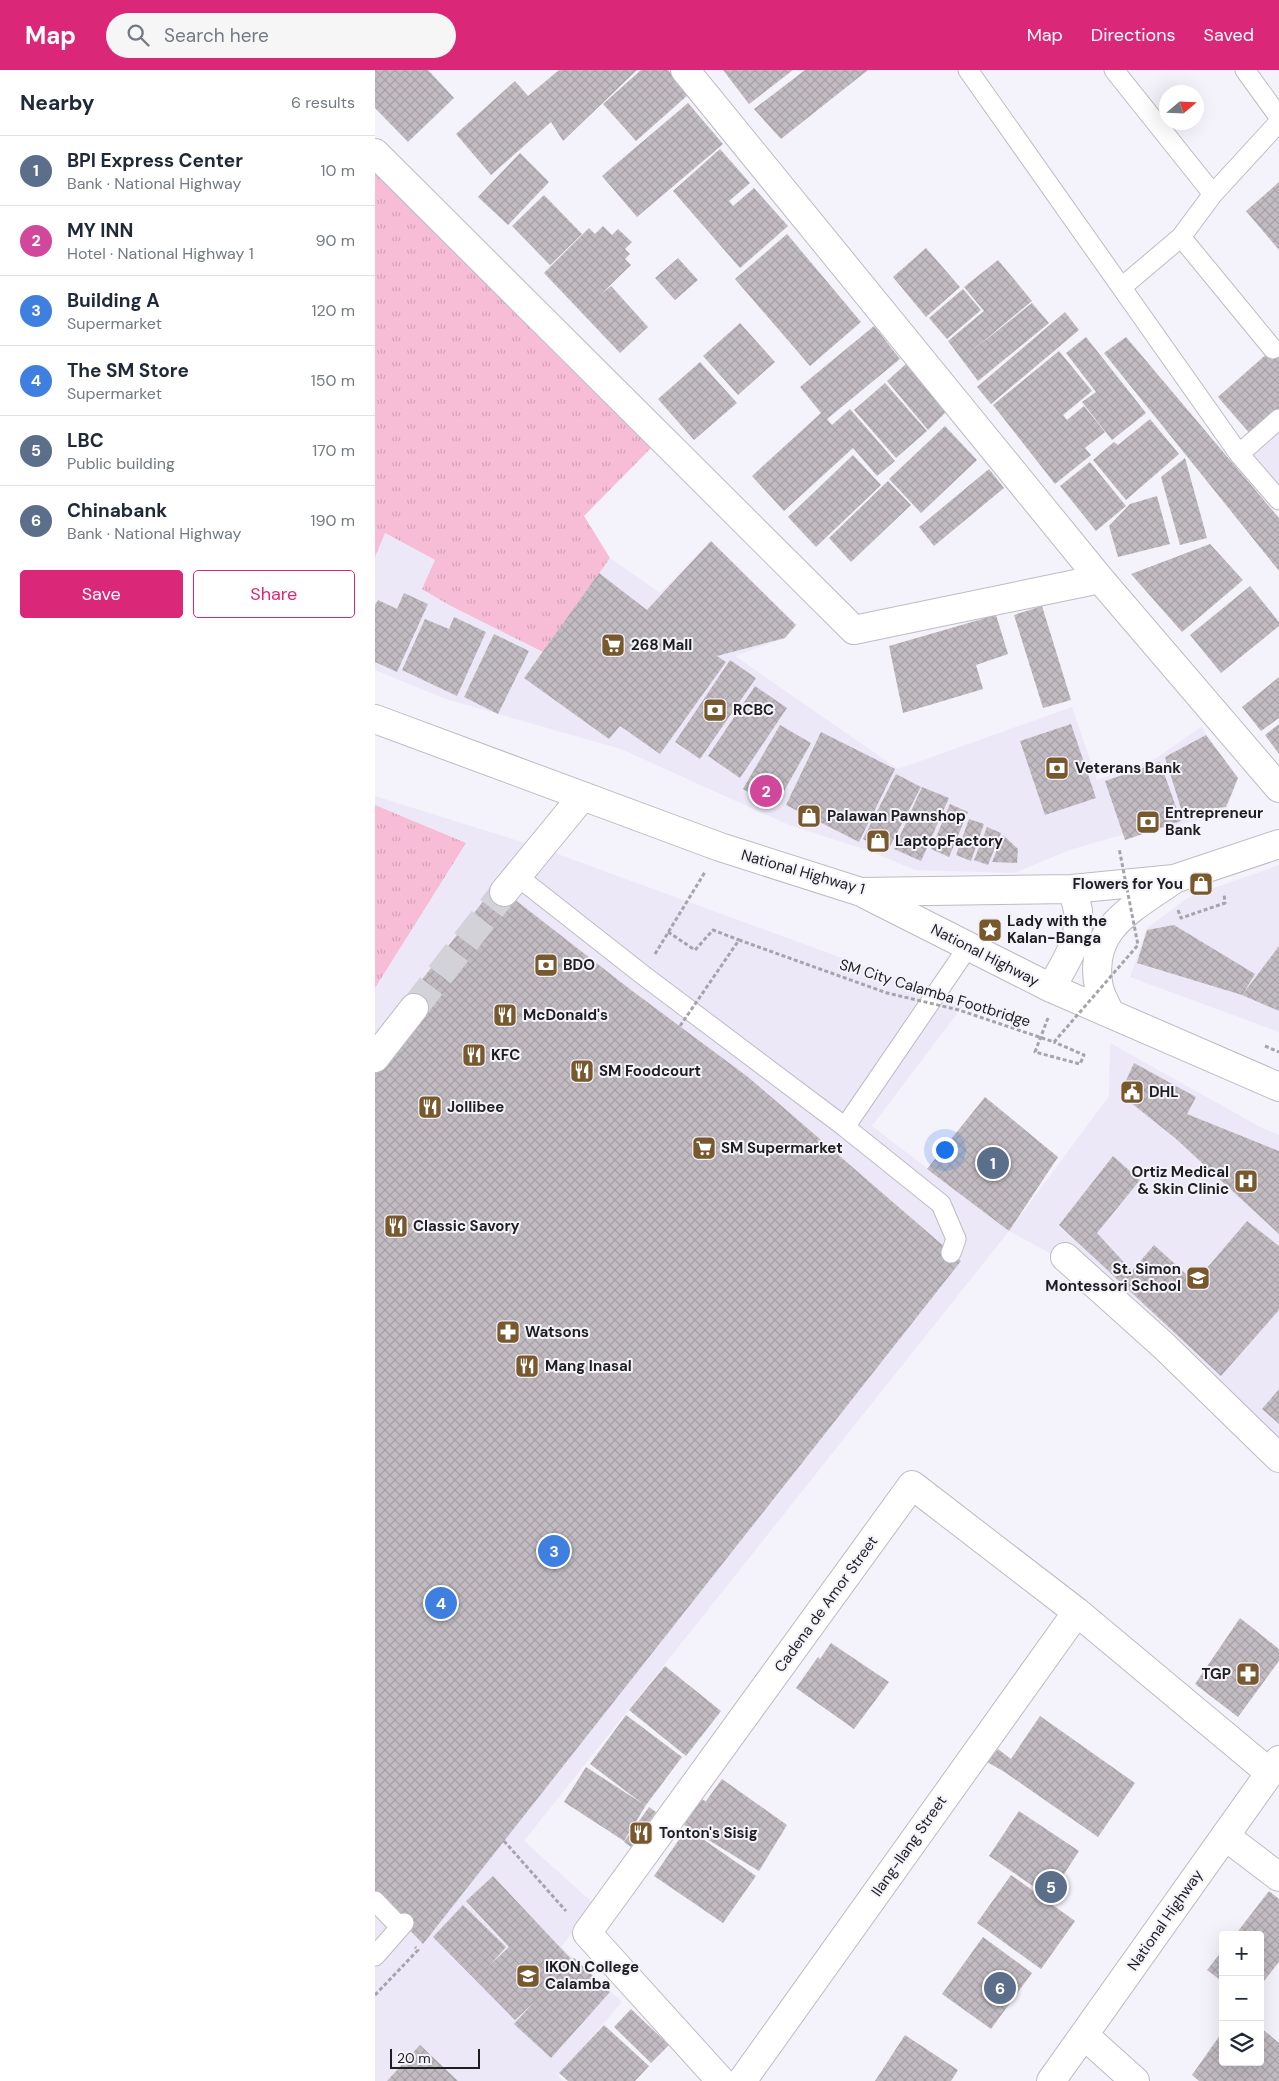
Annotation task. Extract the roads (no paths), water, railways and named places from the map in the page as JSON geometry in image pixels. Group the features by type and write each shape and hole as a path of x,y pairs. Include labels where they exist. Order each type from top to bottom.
{"main road":[{"path":"685,70 1099,579 1279,788"},
{"path":"375,153 854,630 1099,579"},
{"name":"National Highway 1","path":"375,719 720,847 861,892 1072,888 1174,879 1279,844"},
{"path":"511,884 582,797"},
{"path":"1110,1013 1099,990 1097,965 1102,941 1117,920 1174,879"},
{"path":"1055,989 1077,936 1079,912 1072,888"},
{"name":"National Highway","path":"861,892 1055,989 1279,1087"},
{"path":"375,1058 414,1008"},
{"path":"1065,1256 1165,1347 1279,1458"},
{"name":"Cadena de Amor Street","path":"721,2081 587,1933 913,1485 1274,1766"},
{"name":"Ilang-Ilang Street","path":"742,2081 1077,1612"},
{"name":"National Highway","path":"1051,2081 1274,1766"},
{"path":"1225,1836 1279,1876"},
{"path":"1083,2035 1135,2081"}],"lane":[{"path":"968,70 1239,454 1279,500"},
{"path":"1114,70 1213,194"},
{"path":"1245,70 1279,117"},
{"path":"1122,287 1181,237 1213,194 1279,122"},
{"path":"1181,237 1273,349"},
{"path":"1239,454 1279,419"},
{"path":"511,884 643,975 845,1126 941,1204 956,1239 951,1253"},
{"path":"845,1126 969,947"},
{"path":"375,1901 402,1925 375,1956"}],"tunnel":[{"path":"414,1008 504,892"}],"place":[{"name":"268 Mall","path":"613,645"},
{"name":"RCBC","path":"715,710"},
{"name":"Veterans Bank","path":"1057,768"},
{"name":"MY INN","path":"766,791"},
{"name":"Palawan Pawnshop","path":"809,816"},
{"name":"Entrepreneur Bank","path":"1148,822"},
{"name":"LaptopFactory","path":"878,841"},
{"name":"Flowers for You","path":"1201,884"},
{"name":"Lady with the Kalan-Banga","path":"990,930"},
{"name":"BDO","path":"546,965"},
{"name":"McDonald's","path":"505,1015"},
{"name":"KFC","path":"474,1055"},
{"name":"SM Foodcourt","path":"582,1071"},
{"name":"DHL","path":"1132,1092"},
{"name":"Jollibee","path":"430,1107"},
{"name":"SM Supermarket","path":"704,1148"},
{"name":"BPI Express Center","path":"993,1163"},
{"name":"Ortiz Medical & Skin Clinic","path":"1246,1181"},
{"name":"Classic Savory","path":"396,1226"},
{"name":"St. Simon Montessori School","path":"1198,1278"},
{"name":"Watsons","path":"508,1332"},
{"name":"Mang Inasal","path":"527,1366"},
{"name":"Building A","path":"554,1551"},
{"name":"The SM Store","path":"441,1603"},
{"name":"TGP","path":"1248,1674"},
{"name":"Tonton's Sisig","path":"641,1833"},
{"name":"LBC","path":"1051,1887"},
{"name":"IKON College Calamba","path":"528,1976"},
{"name":"Chinabank","path":"1000,1988"}]}
